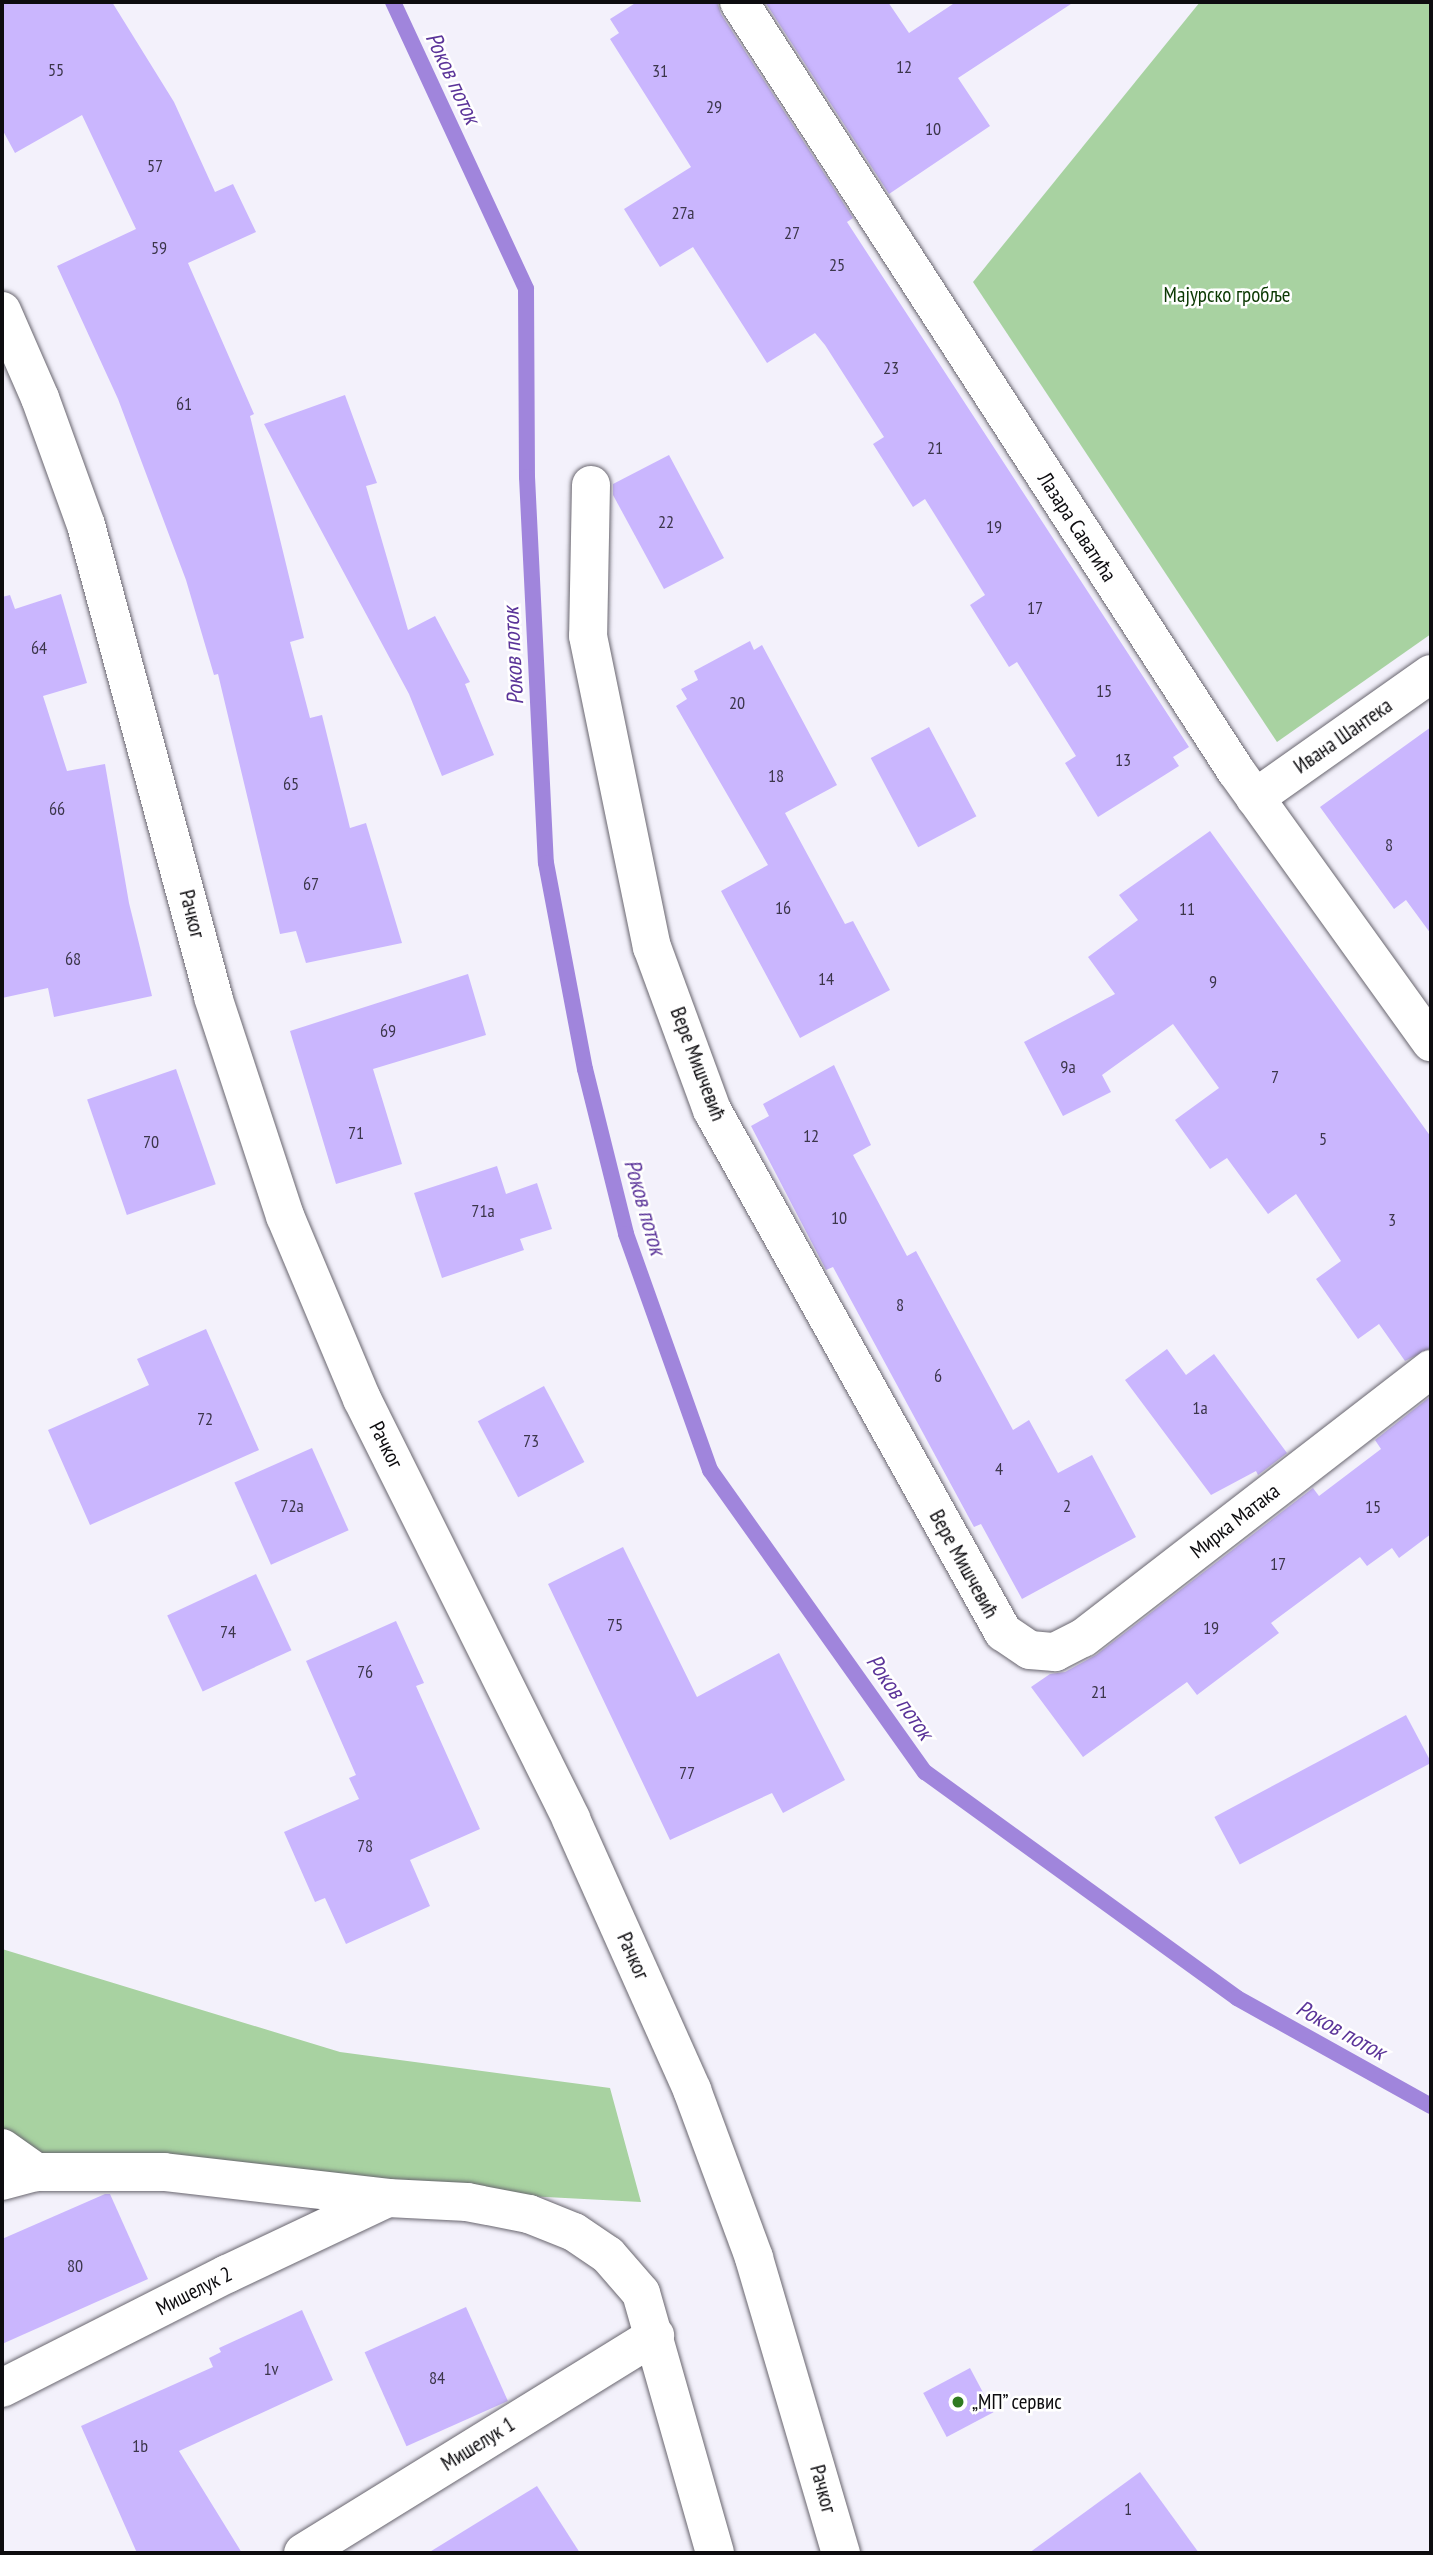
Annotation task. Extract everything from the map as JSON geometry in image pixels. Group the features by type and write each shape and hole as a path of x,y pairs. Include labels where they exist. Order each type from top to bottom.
{"street":[{"name":"Лазара Саватића","path":"739,2 1255,798 1431,1042"},
{"name":"Рачког","path":"2,311 40,398 86,525 160,788 213,998 285,1216 362,1399 565,1807 692,2090 766,2294 841,2553"},
{"name":"Вере Мишчевић","path":"591,485 588,636 608,749 652,947 712,1110 1003,1632 1030,1650"},
{"name":"Ивана Шантека","path":"1255,798 1431,674"},
{"name":"Мирка Матака","path":"1030,1650 1055,1652 1083,1638 1431,1369"},
{"path":"2,2148 19,2177 164,2172 388,2199 467,2202 529,2214 574,2232 608,2255 641,2293 715,2553"},
{"name":"Мишелук 2","path":"2,2388 388,2199"},
{"name":"Мишелук 1","path":"303,2553 655,2336"}],"green space":[{"name":"Мајурско гробље","path":"1200,2 1431,2 1431,634 1277,742 973,282"},
{"path":"2,1949 340,2052 610,2088 641,2202 47,2171 2,2184"}],"building":[{"path":"2,2 112,2 174,102 215,192 233,184 256,232 188,263 254,414 250,416 304,638 290,642 310,718 322,715 350,828 366,823 402,943 306,963 296,931 280,934 218,674 214,675 186,580 118,399 57,266 136,229 82,115 15,153 2,129"},
{"path":"637,2 717,2 721,14 853,218 847,222 1189,747 1173,757 1179,766 1098,817 1065,763 1076,756 1017,662 1009,667 970,605 985,595 925,499 913,507 873,444 884,437 825,345 815,333 767,363 693,247 660,267 624,209 691,167 610,39 619,33 610,19"},
{"path":"765,2 888,2 909,33 956,2 1074,2 958,78 990,126 889,194"},
{"path":"345,395 377,483 366,486 408,630 435,616 470,682 465,684 494,755 442,776 409,694 264,424"},
{"path":"669,455 724,558 664,589 613,495 613,484"},
{"path":"61,594 87,683 43,696 67,771 105,764 129,903 152,996 54,1017 48,988 2,998 2,597 10,595 15,609"},
{"path":"750,641 754,650 762,645 837,785 785,813 845,924 853,921 890,990 800,1038 721,891 768,865 676,706 687,699 681,689 698,680 694,671"},
{"path":"929,727 976,816 918,847 871,758"},
{"path":"1431,727 1431,934 1406,900 1394,909 1320,807"},
{"path":"1210,831 1431,1137 1431,1348 1405,1361 1379,1324 1358,1339 1316,1279 1341,1261 1296,1194 1268,1214 1227,1158 1210,1169 1175,1120 1219,1088 1173,1024 1102,1075 1111,1092 1063,1116 1024,1042 1115,994 1088,957 1138,920 1119,895"},
{"path":"468,974 486,1035 373,1069 402,1164 336,1184 290,1031"},
{"path":"834,1065 871,1145 853,1155 907,1256 916,1251 1013,1430 1029,1420 1058,1473 1092,1455 1136,1537 1022,1599 981,1524 974,1527 833,1267 826,1270 751,1126 769,1116 763,1104"},
{"path":"176,1069 216,1184 127,1215 87,1100"},
{"path":"497,1166 506,1194 537,1183 552,1229 520,1239 524,1250 442,1278 414,1193"},
{"path":"206,1329 259,1450 90,1525 48,1430 149,1385 137,1359"},
{"path":"1167,1349 1186,1375 1214,1354 1287,1453 1258,1475 1256,1471 1211,1495 1125,1380"},
{"path":"544,1386 584,1462 518,1497 478,1421"},
{"path":"1431,1396 1431,1534 1399,1558 1392,1548 1367,1566 1360,1557 1271,1623 1279,1633 1197,1695 1187,1682 1083,1757 1031,1687 1050,1674 1065,1672 1096,1655 1313,1488 1319,1496 1381,1449 1375,1440"},
{"path":"312,1448 349,1530 271,1565 234,1483"},
{"path":"623,1547 697,1697 779,1653 845,1780 783,1813 772,1793 670,1840 548,1584"},
{"path":"256,1574 291,1650 203,1692 167,1615"},
{"path":"396,1621 424,1683 416,1686 480,1829 410,1860 430,1906 346,1944 325,1898 315,1902 284,1832 359,1799 349,1778 356,1775 306,1661"},
{"path":"1406,1715 1431,1763 1240,1865 1214,1817"},
{"path":"110,2194 148,2279 2,2344 2,2239"},
{"path":"466,2307 508,2401 406,2446 365,2352"},
{"path":"302,2310 333,2380 179,2451 242,2553 137,2553 81,2426 213,2367 209,2358 221,2352 219,2348"},
{"name":"„МП” сервис","path":"970,2368 993,2412 947,2437 923,2393"},
{"path":"1140,2472 1199,2553 1029,2553"},
{"path":"537,2486 580,2553 428,2553"}],"waterway":[{"name":"Роков поток","path":"393,2 526,289 527,477 546,863 585,1069 626,1234 710,1470 925,1772 1237,1998 1431,2106"}],"place":[{"name":"„МП” сервис","path":"958,2402"}]}
